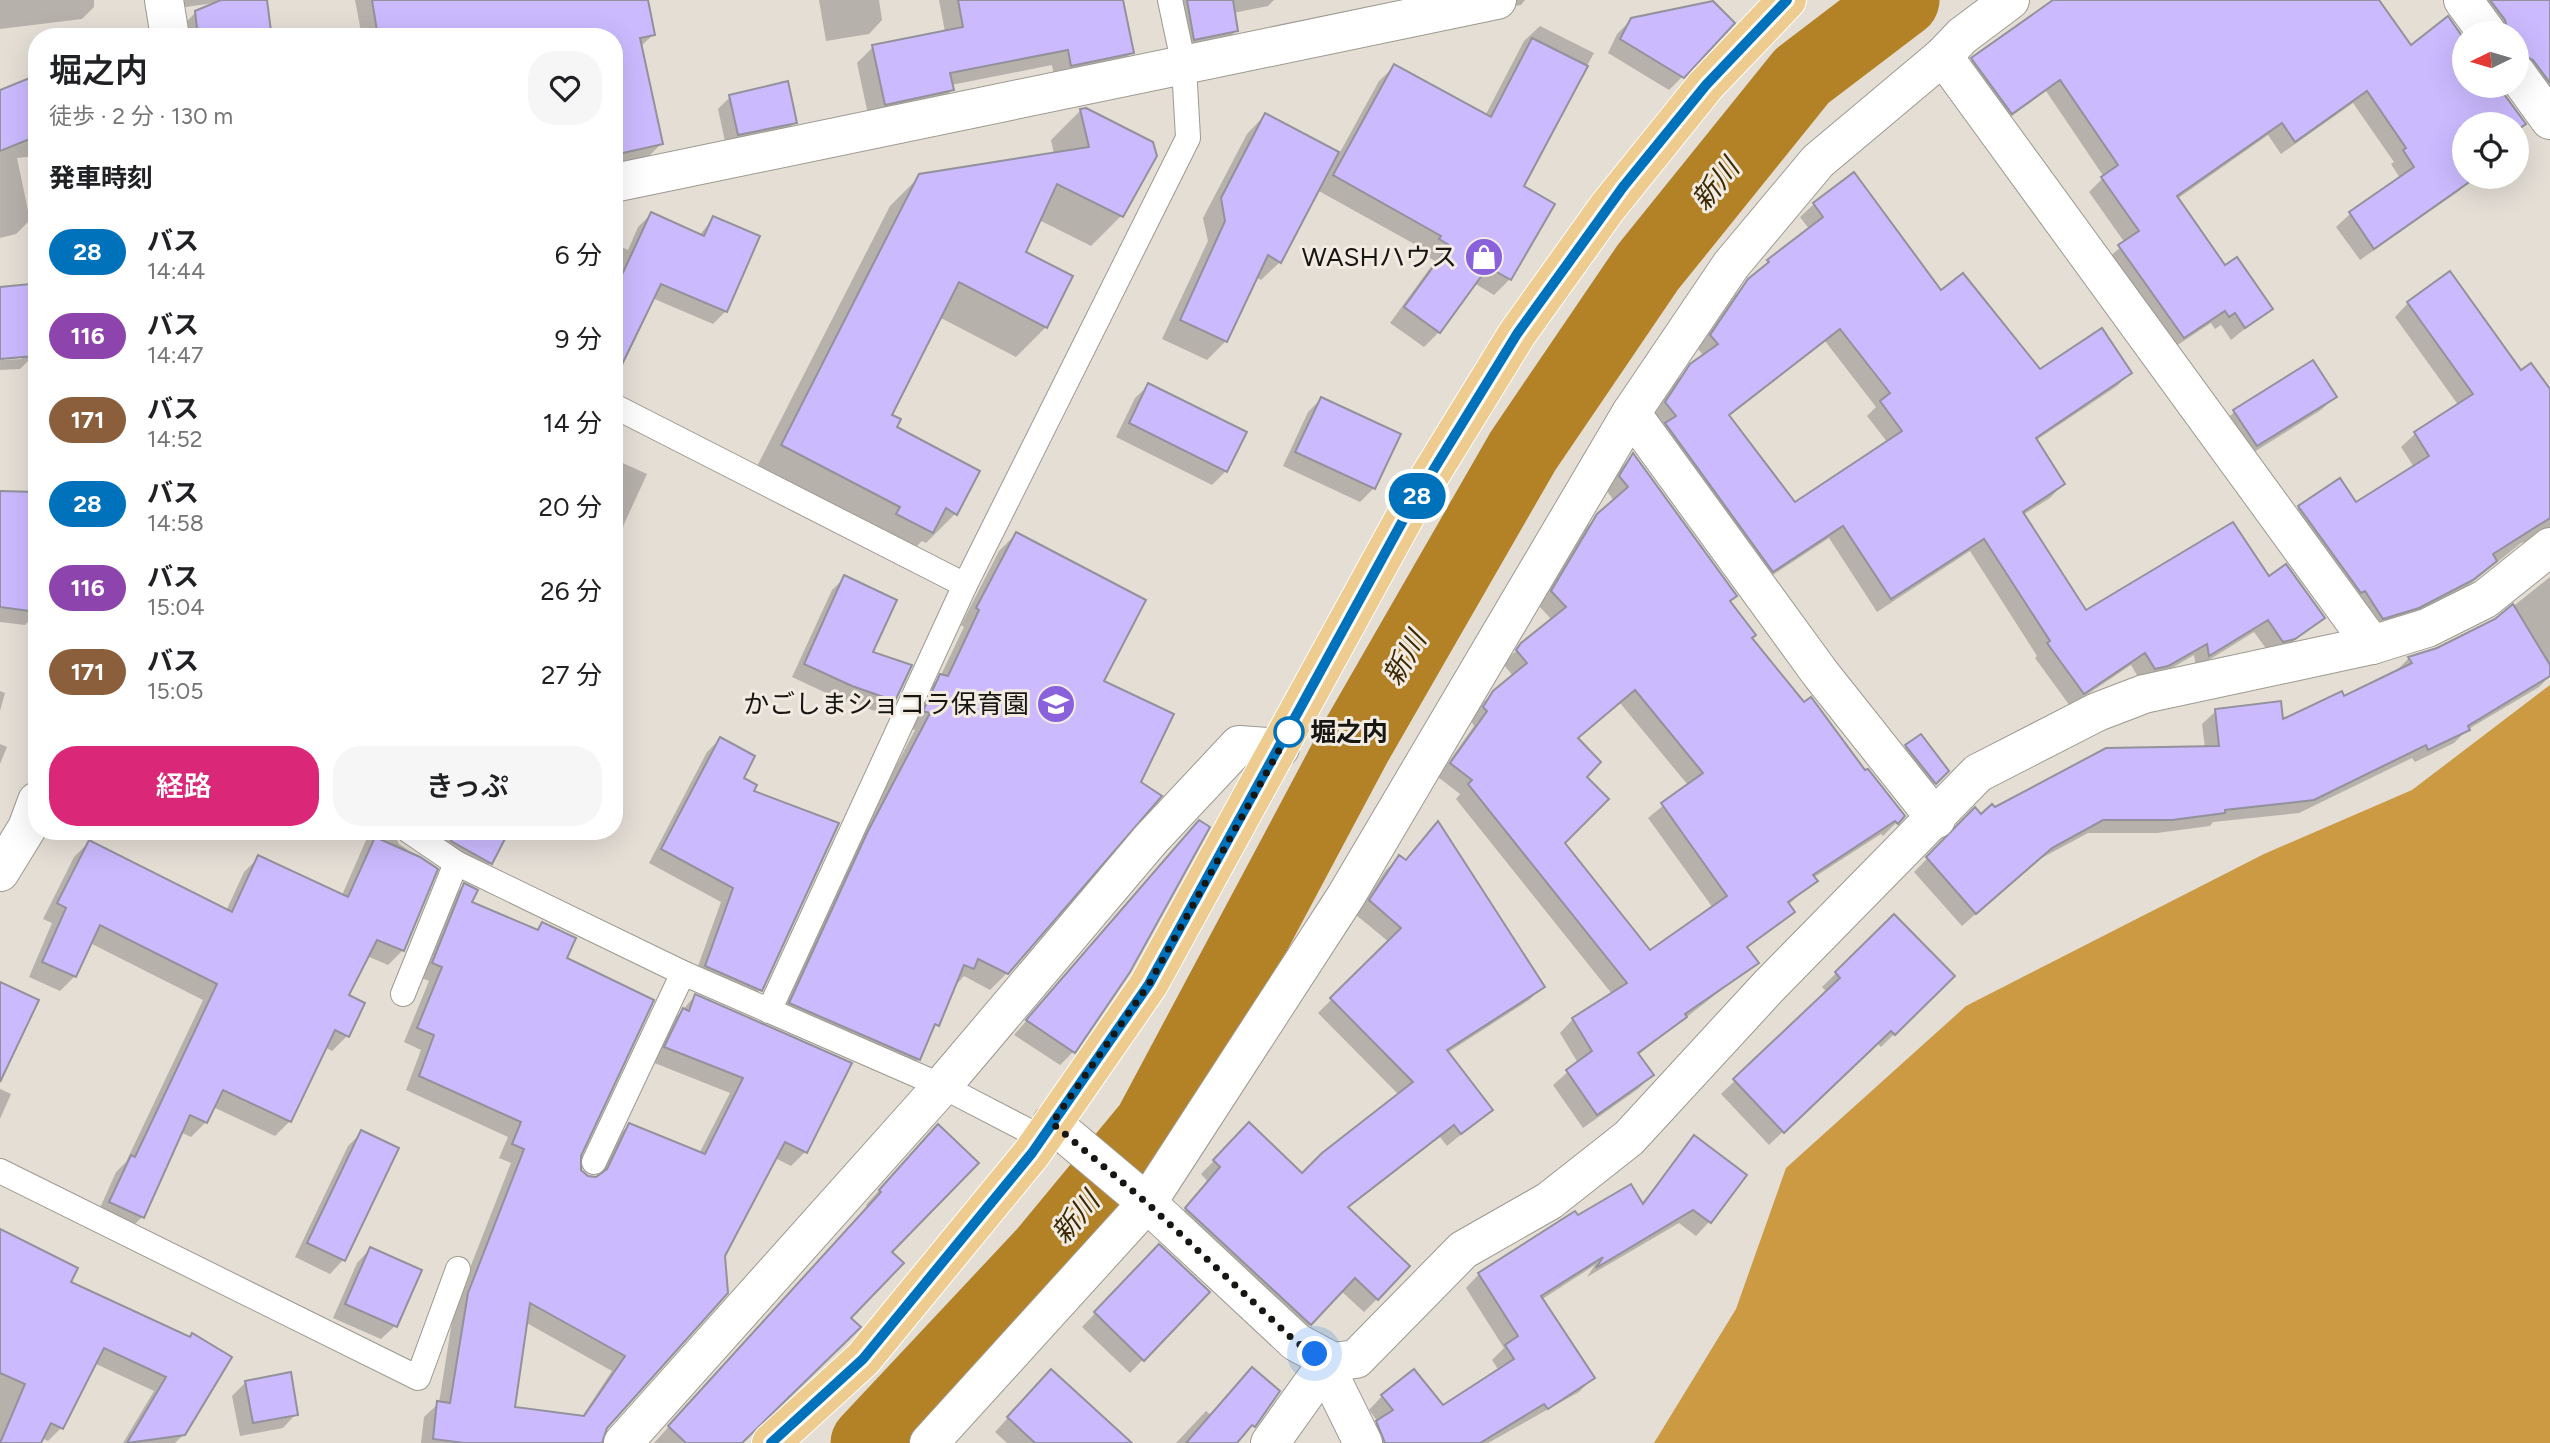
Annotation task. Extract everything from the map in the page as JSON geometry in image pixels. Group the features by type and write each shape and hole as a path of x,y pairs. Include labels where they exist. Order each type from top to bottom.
{"main road":[{"path":"771,1443 863,1359 1047,1130 1149,984 1407,513 1517,334 1623,187 1706,85 1787,0"}],"street":[{"path":"164,0 169,28"},
{"path":"623,181 1497,0"},
{"path":"929,1443 1147,1203 1346,896 1631,413 1731,265 1818,161 1943,56 1962,36 2010,0"},
{"path":"2463,0 2478,21"},
{"path":"1943,56 2372,645"},
{"path":"2529,91 2550,120"},
{"path":"1631,413 1820,673 1936,819"},
{"path":"1270,1443 1329,1364 1356,1359 1463,1250 1549,1201 1629,1138 1769,986 1978,774 2097,712 2144,694 2372,645 2427,628 2485,599 2550,547"},
{"path":"623,1443 942,1086 1151,839 1238,745 1280,748"},
{"path":"0,872 28,825"},
{"path":"1047,1130 1147,1203 1296,1342 1329,1364 1363,1443"}],"lane":[{"path":"769,1011 965,585 1188,138 1184,66 1170,0"},
{"path":"623,411 965,585"},
{"path":"428,840 456,863 683,973 1047,1130"},
{"path":"403,994 456,863"},
{"path":"594,1162 683,973"},
{"path":"0,1171 418,1378 458,1269"}],"shaded area":[{"path":"2550,685 2550,1443 1654,1443 1736,1309 1786,1168 1966,1006 2264,854 2412,790"}],"building":[{"path":"221,0 267,0 271,28 197,28 195,11"},
{"path":"372,0 648,0 655,35 640,38 663,144 623,153 623,28 377,28"},
{"path":"958,0 1123,0 1134,53 1071,66 1068,50 950,73 954,90 885,105 872,45 963,27"},
{"path":"1187,0 1233,0 1238,31 1194,40"},
{"path":"2053,0 2379,0 2411,45 2448,16 2452,22 2452,98 2507,98 2517,112 2452,112 2452,189 2459,189 2374,249 2349,212 2414,167 2403,150 2406,148 2367,91 2295,142 2282,123 2177,196 2225,265 2237,257 2273,309 2245,328 2235,313 2229,317 2225,311 2184,338 2118,245 2139,231 2101,177 2118,165 2060,80 2012,114 1971,58"},
{"path":"2490,0 2550,0 2550,83 2529,58 2529,21 2505,20"},
{"path":"1713,1 1735,23 1684,78 1620,39 1631,18"},
{"path":"1532,38 1588,66 1524,186 1555,204 1511,280 1488,267 1440,333 1404,307 1449,245 1439,239 1441,236 1333,175 1394,64 1491,117"},
{"path":"28,79 28,140 0,151 0,90"},
{"path":"788,81 797,123 738,135 729,95"},
{"path":"1086,108 1153,142 1157,156 1123,217 1057,184 1026,252 1073,276 1047,328 959,282 892,415 901,419 897,427 980,471 957,515 946,508 933,533 896,514 900,507 781,445 919,174 1089,147 1080,109"},
{"path":"1265,113 1339,152 1281,263 1268,255 1227,342 1180,320 1225,221 1221,198"},
{"path":"1854,172 1941,290 1963,273 2040,369 2102,328 2132,373 2036,438 2065,484 2023,512 2086,610 2233,522 2269,576 2286,564 2325,618 2295,639 2283,642 2268,620 2209,656 2207,644 2168,666 2155,669 2145,653 2084,694 2047,643 2050,641 1984,539 1891,599 1843,526 1773,572 1665,423 1676,416 1665,402 1690,364 1718,344 1710,335 1748,279 1769,262 1767,260 1823,217 1813,203","holes":["1840,329 1890,393 1880,401 1902,431 1795,502 1729,415"]},
{"path":"651,212 704,236 713,216 760,236 727,312 661,284 623,362 623,273"},
{"path":"2450,271 2521,370 2531,363 2550,389 2550,518 2493,554 2497,561 2473,580 2419,608 2383,619 2365,591 2361,593 2298,506 2340,478 2356,502 2429,456 2414,432 2473,394 2407,302"},
{"path":"28,284 28,357 0,359 0,287"},
{"path":"2313,360 2337,397 2257,446 2233,410"},
{"path":"1148,383 1247,432 1227,472 1129,423"},
{"path":"1321,397 1401,434 1375,489 1295,452"},
{"path":"1633,453 1737,596 1730,601 1756,635 1752,638 1804,702 1811,697 1865,770 1868,769 1905,816 1898,824 1895,821 1813,875 1818,881 1788,902 1795,912 1747,947 1759,963 1685,1014 1687,1017 1638,1053 1654,1075 1597,1115 1566,1070 1592,1051 1572,1018 1627,983 1468,784 1472,780 1450,763 1487,711 1483,707 1493,691 1527,663 1516,650 1521,643 1566,607 1551,591 1597,514 1628,487 1619,476","holes":["1635,690 1703,773 1661,803 1727,896 1650,950 1565,843 1609,799 1587,777 1601,762 1578,738"]},
{"path":"0,491 28,492 28,611 0,607"},
{"path":"1016,532 1146,600 1104,681 1174,714 1141,782 1162,796 1008,974 978,959 974,969 964,965 939,1026 935,1024 920,1060 789,1003 867,833 930,713 923,711 940,674 948,676 979,610 976,608"},
{"path":"844,575 897,600 873,652 912,665 895,701 852,686 804,664"},
{"path":"2513,604 2550,665 2550,676 2468,726 2470,730 2428,750 2426,745 2314,800 2225,810 2225,813 2172,820 2103,820 2052,848 1976,914 1926,857 1975,807 1981,814 1992,804 1995,807 2106,748 2219,746 2215,709 2281,701 2283,719 2342,691 2344,696 2412,663 2408,657 2437,648 2495,619"},
{"path":"1921,734 1949,771 1936,784 1905,745"},
{"path":"720,737 755,756 744,778 757,785 754,791 839,823 762,991 705,966 733,888 661,849"},
{"path":"1199,820 1210,827 1130,972 1075,1053 1026,1020"},
{"path":"1438,821 1545,987 1447,1050 1493,1110 1461,1134 1454,1125 1348,1207 1410,1266 1378,1300 1355,1278 1311,1325 1185,1208 1220,1167 1213,1160 1249,1122 1302,1173 1322,1153 1413,1082 1330,998 1401,928 1369,900 1399,855 1406,860"},
{"path":"89,840 232,912 258,855 348,897 374,840 382,840 420,857 438,869 404,951 377,940 349,995 365,1003 349,1037 335,1030 291,1122 223,1090 207,1123 190,1115 144,1218 109,1202 131,1155 135,1157 217,984 100,925 76,977 42,962 66,908 57,903"},
{"path":"452,840 504,840 492,864"},
{"path":"464,883 478,890 472,902 538,930 542,922 576,938 567,958 654,1000 581,1156 581,1170 588,1176 596,1177 607,1169 629,1123 705,1154 743,1078 664,1047 683,1008 689,1011 695,994 852,1063 807,1153 785,1142 725,1256 728,1293 607,1428 602,1443 464,1443 433,1439 437,1401 450,1403 468,1293 524,1149 512,1144 521,1122 419,1076 434,1035 417,1028 442,967 432,963","holes":["530,1303 625,1356 584,1416 515,1407"]},
{"path":"1894,914 1955,976 1895,1035 1891,1031 1784,1133 1733,1079 1840,978 1835,972"},
{"path":"0,982 39,1000 0,1082"},
{"path":"938,1124 979,1163 892,1252 904,1263 851,1318 861,1327 742,1443 686,1443 668,1426 881,1192 879,1190"},
{"path":"361,1130 399,1148 345,1261 307,1243"},
{"path":"1694,1135 1747,1175 1711,1223 1693,1210 1596,1268 1603,1257 1541,1296 1595,1378 1548,1409 1544,1404 1480,1443 1385,1443 1376,1421 1393,1410 1381,1395 1414,1369 1443,1405 1514,1359 1505,1345 1518,1336 1478,1273 1575,1211 1578,1215 1631,1184 1643,1204"},
{"path":"0,1229 78,1268 71,1282 190,1337 192,1333 232,1357 185,1435 127,1443 166,1377 104,1348 63,1429 51,1423 41,1443 0,1443 25,1384 0,1373"},
{"path":"1159,1244 1210,1292 1144,1361 1094,1312"},
{"path":"370,1247 422,1270 397,1327 345,1304"},
{"path":"1252,1367 1280,1391 1255,1427 1252,1425 1237,1443 1186,1443"},
{"path":"1051,1369 1132,1443 1035,1443 1007,1417"},
{"path":"291,1372 298,1415 253,1423 245,1381"}],"waterway":[{"name":"新川","path":"868,1443 1046,1253 1151,1126 1354,745 1523,451 1648,267 1802,76 1902,0"}],"bus line":[{"name":"28","path":"771,1443 863,1359 1032,1153 1149,984 1407,513 1517,334 1623,187 1706,85 1787,0"}],"place":[{"name":"WASHハウス","path":"1484,257"},
{"name":"かごしまショコラ保育園","path":"1056,704"},
{"name":"堀之内","path":"1289,732"}],"route":[{"path":"1289,732 1293,725 1149,984 1052,1123 1147,1203 1296,1342 1315,1354"}]}
